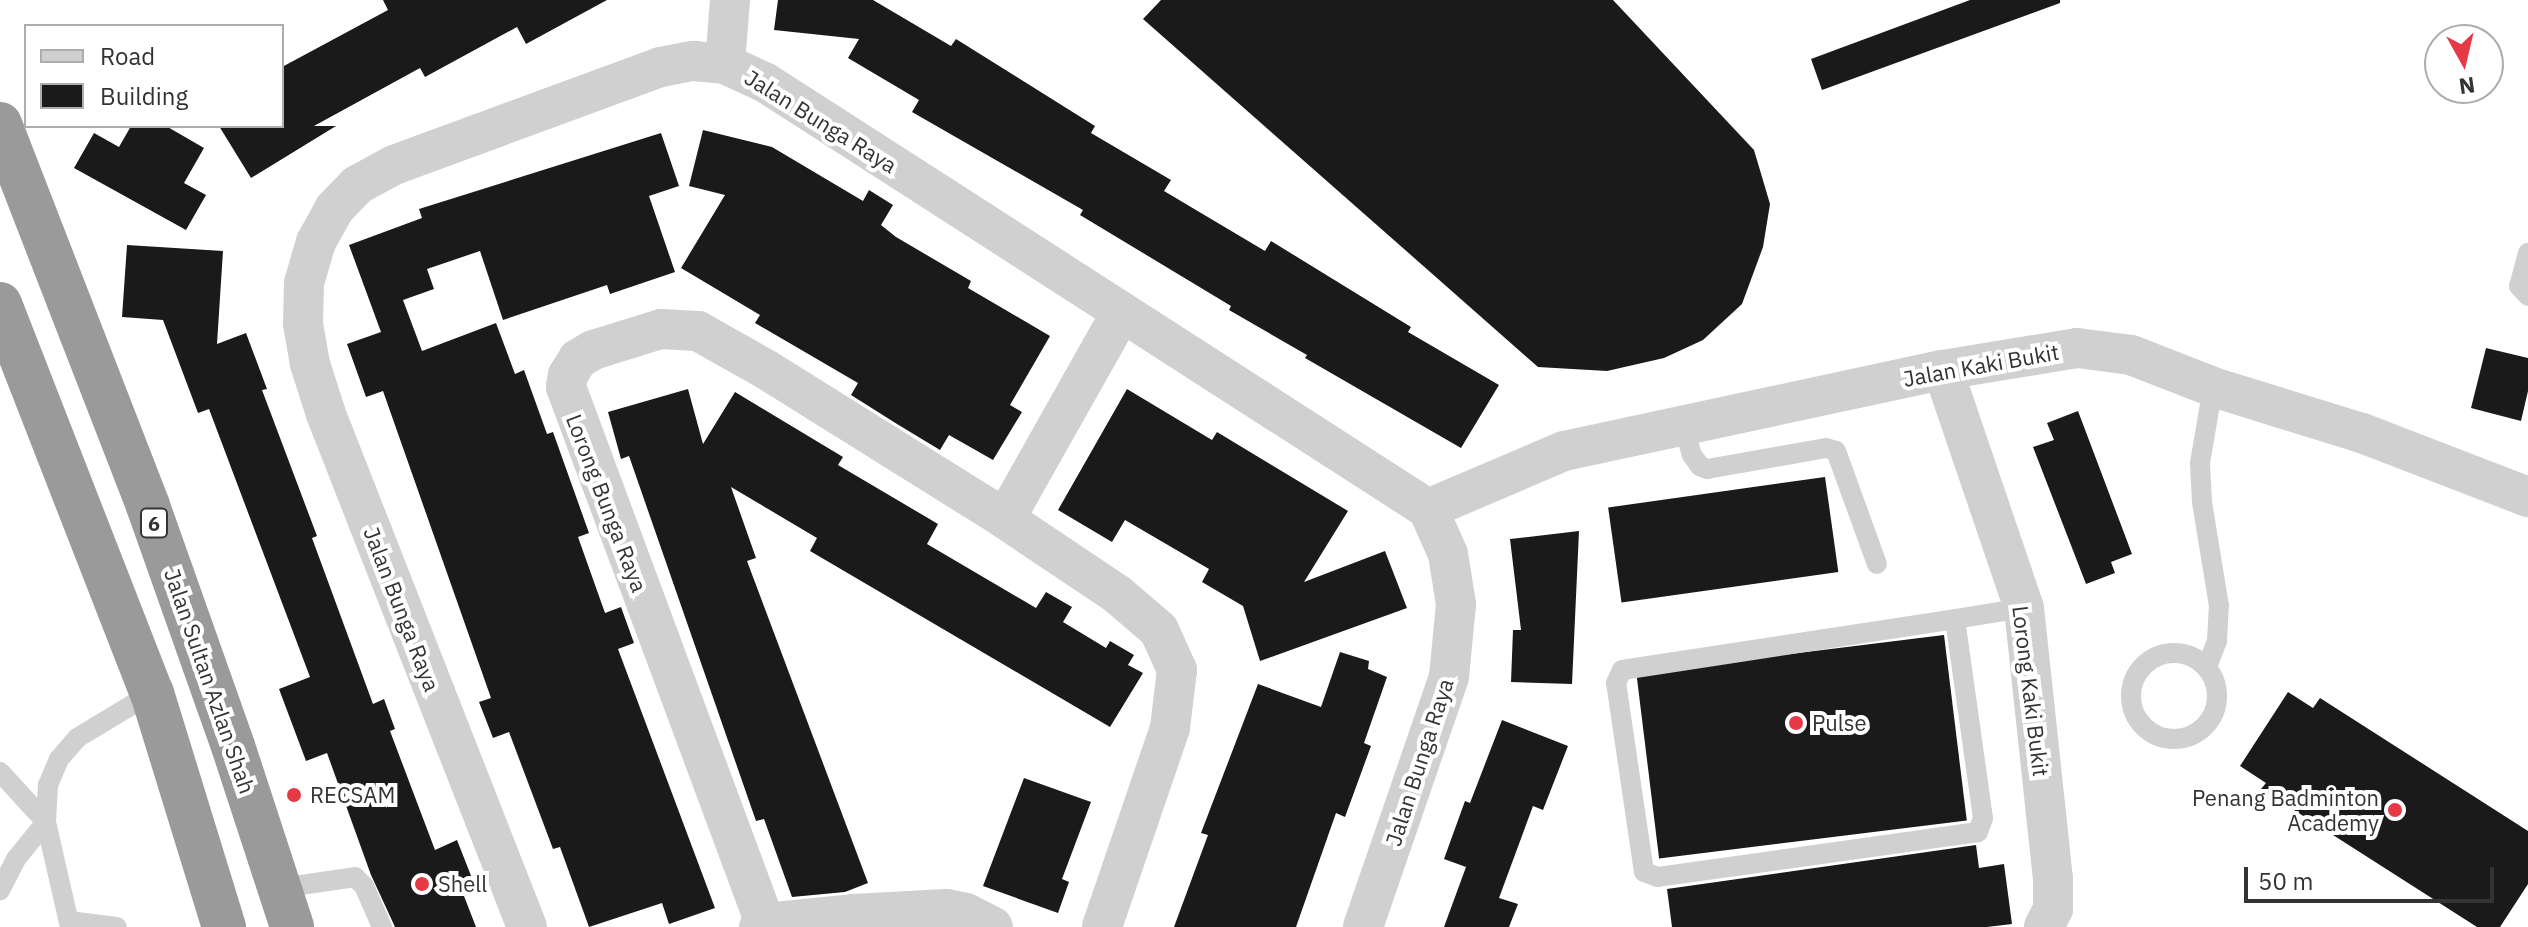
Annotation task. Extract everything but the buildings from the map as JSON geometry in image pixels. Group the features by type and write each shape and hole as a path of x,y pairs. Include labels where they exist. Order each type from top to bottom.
{"highway":[{"name":"Jalan Sultan Azlan Shah","path":"0,124 148,506 286,907"},
{"path":"0,304 152,693 224,927"}],"street":[{"path":"725,64 730,0"},
{"name":"Jalan Bunga Raya","path":"527,927 326,414 310,364 303,324 304,283 316,242 334,209 357,185 394,165 661,67 693,61 725,64 766,83 1428,509 1448,554 1456,604 1449,677 1363,927"},
{"path":"1005,519 1121,313"},
{"name":"Lorong Bunga Raya","path":"762,925 568,401 568,375 578,359 593,350 661,329 698,331 767,370 1005,519 1117,594 1159,630 1177,670 1170,728 1102,927"},
{"name":"Jalan Kaki Bukit","path":"1428,509 1564,451 1943,370 2077,348 2131,355 2213,387 2362,433 2528,497"},
{"name":"Lorong Kaki Bukit","path":"1943,370 2024,608 2053,879 2053,909 2044,927"},
{"path":"762,925 946,909 966,913 993,927"}],"lane":[{"path":"2528,253 2519,286 2528,296"},
{"path":"2207,667 2183,654 2170,653 2145,664 2131,687 2131,700 2141,725 2165,738 2179,739 2203,728 2216,705 2217,691 2207,667 2217,641 2219,606 2202,502 2200,463 2213,387"},
{"path":"1684,426 1692,455 1700,466 1707,469 1826,448 1836,451 1877,564"},
{"path":"1955,619 1983,818 1978,832 1658,877 1644,872 1616,683 1622,670 2024,608"},
{"path":"117,927 70,924 46,822 48,785 59,759 77,738 152,693"},
{"path":"0,772 46,822"},
{"path":"0,890 16,859 46,822"},
{"path":"286,907 355,877 364,886 382,927"}],"place":[{"name":"Pulse","path":"1796,723"},
{"name":"RECSAM","path":"294,795"},
{"name":"Penang Badminton Academy","path":"2395,810"},
{"name":"Shell","path":"422,884"}]}
